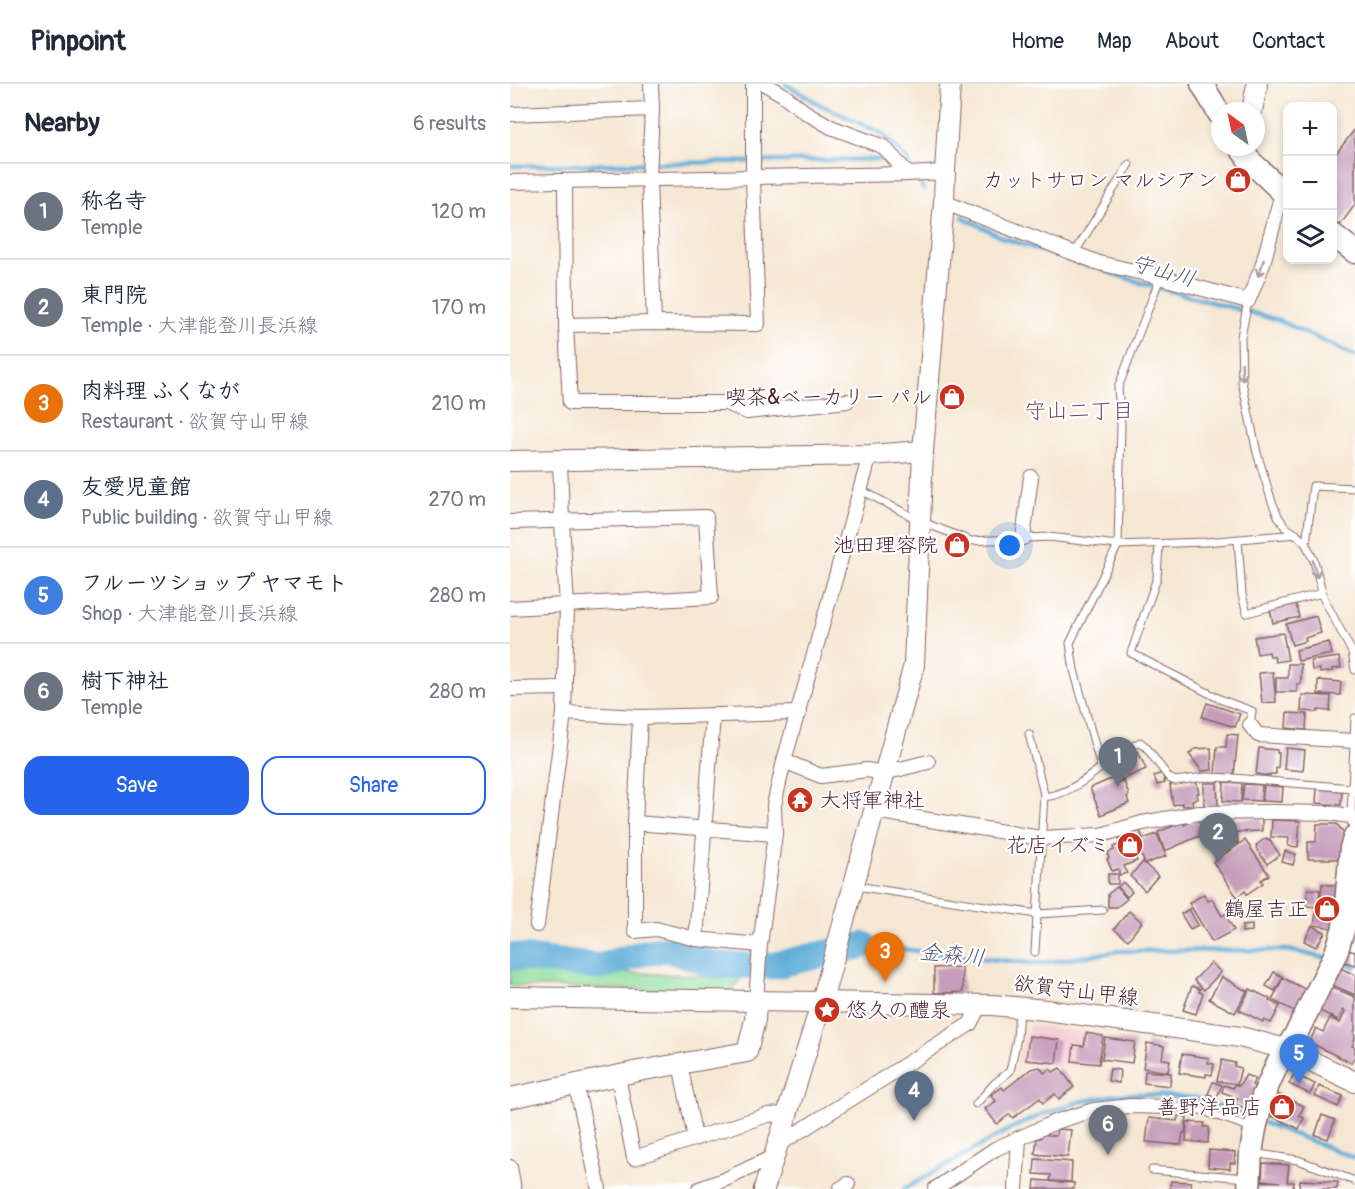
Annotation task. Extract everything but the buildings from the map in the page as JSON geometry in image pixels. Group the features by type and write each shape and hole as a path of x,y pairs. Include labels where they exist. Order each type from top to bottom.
{"main road":[{"path":"1202,84 1212,102"},
{"path":"1246,156 1283,193"},
{"path":"1337,238 1355,252"},
{"path":"1249,1184 1256,1123 1270,1081 1336,953 1344,927 1354,824"}],"street":[{"path":"651,84 649,179 654,323"},
{"path":"566,326 654,323 758,324 753,177 753,84"},
{"path":"765,84 831,127 884,147 908,174"},
{"path":"764,1189 822,1002 914,665 923,451 944,202 950,84"},
{"path":"1254,102 1257,84"},
{"path":"510,114 652,109"},
{"path":"510,182 945,172"},
{"path":"565,181 566,326 570,404 726,403 747,412 847,401"},
{"path":"944,202 1074,254 1158,283 1247,307 1283,201"},
{"path":"510,461 870,455 923,451"},
{"path":"510,1098 747,1052 755,1020 760,945 775,834 774,805 784,761 870,455"},
{"path":"537,925 564,712 567,606 560,459"},
{"path":"1023,538 1030,477"},
{"path":"510,522 706,517 711,597 510,608"},
{"path":"510,689 565,688"},
{"path":"564,712 640,717 799,713"},
{"path":"696,939 713,715"},
{"path":"640,717 635,931 656,929 696,939 760,945"},
{"path":"1250,725 1258,735 1354,741"},
{"path":"784,761 821,776 867,770 884,772 928,762"},
{"path":"874,812 1041,838 1101,835 1142,823 1199,813 1329,813 1354,824"},
{"path":"636,823 775,834"},
{"name":"欲賀守山甲線","path":"510,997 1019,1007 1240,1037 1286,1049 1355,1082"},
{"path":"699,1189 726,1179 776,1150 970,1024 980,1005"},
{"path":"680,1064 695,1138"},
{"path":"618,1076 634,1158 768,1115 787,1114"},
{"path":"576,1085 599,1189"},
{"path":"935,1189 995,1149 1055,1122 1094,1110 1130,1106 1168,1107"},
{"path":"1016,1189 1019,1137"},
{"path":"510,1167 514,1189"}],"lane":[{"path":"1074,254 1129,164"},
{"path":"1101,767 1074,670 1070,643 1118,545 1121,425 1118,388 1158,283"},
{"path":"1247,307 1241,337 1242,382 1257,453 1278,516 1285,527 1306,544 1314,561 1322,593 1352,652 1355,670"},
{"path":"1306,544 1313,486 1355,488"},
{"path":"861,490 920,521 971,541 1049,537 1118,545 1206,543 1296,534"},
{"path":"1238,540 1242,595 1247,613 1322,593"},
{"path":"1159,544 1157,578 1131,653 1222,700 1252,711 1250,725"},
{"path":"1354,824 1352,788 1355,718"},
{"path":"1029,734 1044,797 1035,952"},
{"path":"1044,797 1074,787 1117,755 1140,742 1169,778 1175,781 1205,777 1233,778 1352,788"},
{"path":"852,892 1038,914 1103,910"},
{"path":"976,1104 994,1084 1010,1071 1017,1038 1019,1007"},
{"path":"1168,1107 1194,1108 1256,1123"},
{"path":"1251,1153 1298,1160 1355,1181"},
{"path":"1152,1170 1249,1184"}],"shaded area":[{"path":"1031,1025 1104,1035 1101,1065 1095,1067 1019,1063 1018,1057"}],"green space":[{"path":"510,967 741,978 731,992 510,986"}],"waterway":[{"name":"守山川","path":"786,84 821,105 881,133 909,163"},
{"path":"510,166 891,159"},
{"name":"守山川","path":"921,185 924,190"},
{"name":"守山川","path":"963,217 1003,238 1089,266"},
{"name":"守山川","path":"1102,270 1278,320 1355,356"},
{"name":"金森川","path":"864,945 1037,964 1119,951 1288,950 1325,958"},
{"name":"金森川","path":"510,956 599,967 643,953 667,949 715,965 771,966 864,945"},
{"name":"金森川","path":"1341,962 1355,967"},
{"path":"904,1189 1008,1130 1041,1115 1079,1102 1116,1095 1139,1094 1195,1098 1251,1118"},
{"path":"1264,1123 1355,1158"}],"place":[{"name":"カットサロン マルシアン","path":"1238,180"},
{"name":"喫茶&ベーカリー パル","path":"952,397"},
{"name":"池田理容院","path":"957,545"},
{"name":"称名寺","path":"1118,787"},
{"name":"大将軍神社","path":"800,800"},
{"name":"花店イズミ","path":"1130,845"},
{"name":"東門院","path":"1218,863"},
{"name":"鶴屋吉正","path":"1327,909"},
{"name":"肉料理 ふくなが","path":"885,982"},
{"name":"悠久の醴泉","path":"827,1010"},
{"name":"フルーツショップ ヤマモト","path":"1299,1084"},
{"name":"善野洋品店","path":"1282,1107"},
{"name":"友愛児童館","path":"914,1121"},
{"name":"樹下神社","path":"1108,1155"}],"district":[{"name":"守山二丁目","path":"1079,411"}]}
